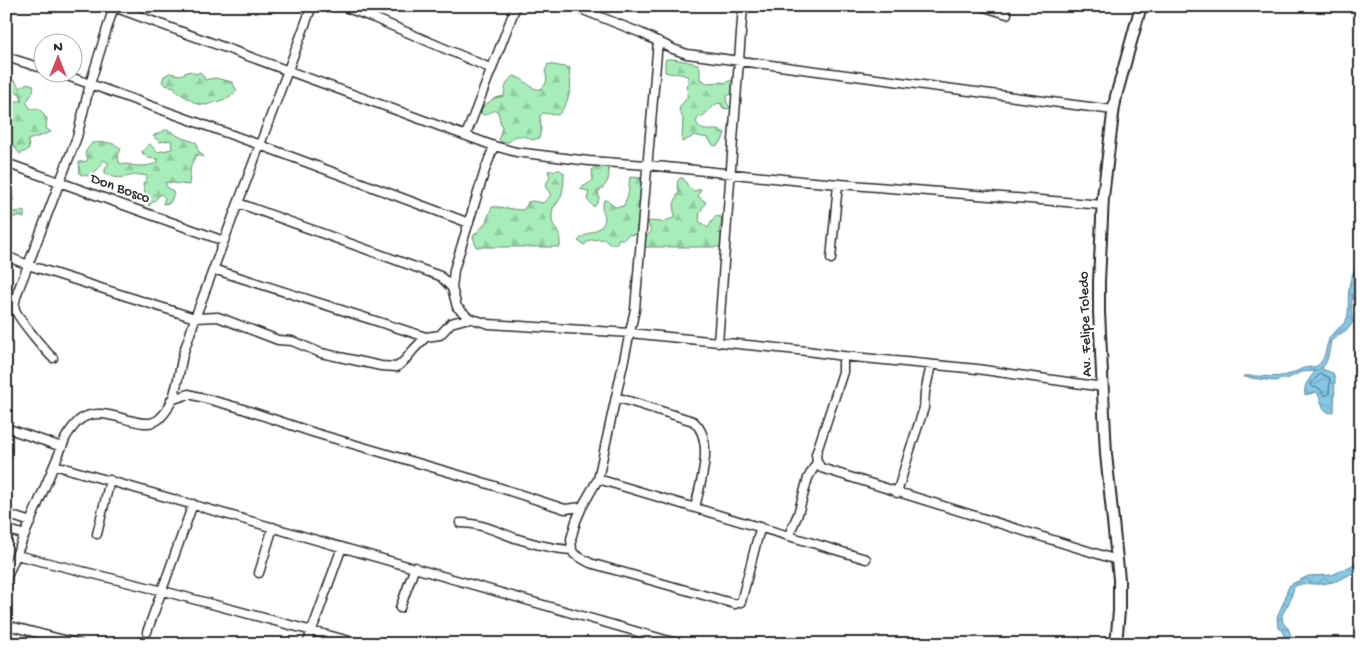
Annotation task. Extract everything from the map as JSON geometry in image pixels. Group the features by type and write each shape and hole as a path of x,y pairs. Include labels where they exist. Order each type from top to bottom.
{"main road":[{"name":"Av. Felipe Toledo","path":"1116,644 1119,613 1119,579 1106,454 1098,282 1103,205 1113,110 1141,6"}],"street":[{"path":"6,579 54,465 73,426 82,418 92,414 103,414 148,424 159,419 171,400 180,376 184,353 195,318 312,6"},
{"path":"342,6 492,69"},
{"path":"466,135 516,6"},
{"path":"573,6 641,33 687,54 1113,110"},
{"path":"718,342 743,6"},
{"path":"981,6 1007,14"},
{"path":"54,358 46,352 15,310 15,300 77,137 90,84 113,7 494,146 516,152 838,184 1103,205"},
{"path":"658,41 635,309 598,479 576,521 571,539 572,550 579,558 590,564 738,604 741,602 761,527"},
{"path":"6,57 32,65"},
{"path":"82,81 469,223"},
{"path":"494,146 454,270 452,288 457,307 469,318 489,324 630,333 977,369 1103,387"},
{"name":"Don Bosco","path":"6,163 224,242"},
{"path":"831,259 838,184"},
{"path":"238,203 440,276 452,288"},
{"path":"6,256 28,265 195,318 218,317 278,340 292,341 321,353 381,366 397,366 426,337"},
{"path":"213,269 426,337 440,335 451,324 469,318"},
{"path":"789,535 798,514 808,478 816,462 816,454 843,372 843,356"},
{"path":"897,493 924,408 925,392 931,365"},
{"path":"180,376 189,394"},
{"path":"171,400 189,394 476,480 565,509 582,507"},
{"path":"616,397 693,421 699,426 705,454 695,508"},
{"path":"6,428 62,447"},
{"path":"816,462 820,468 1117,560"},
{"path":"54,465 680,644"},
{"path":"598,479 866,558"},
{"path":"97,534 110,480"},
{"path":"148,632 193,504"},
{"path":"565,509 576,521"},
{"path":"6,514 31,522"},
{"path":"460,523 472,523 534,544 556,549 572,550"},
{"path":"259,574 273,527"},
{"path":"6,529 25,535"},
{"path":"307,644 342,547"},
{"path":"16,555 163,591 362,644"},
{"path":"400,608 415,567"},
{"path":"6,625 80,644"}],"green space":[{"path":"666,59 698,64 700,79 707,83 724,83 735,79 736,91 727,96 726,101 730,108 723,108 720,103 716,104 698,118 696,122 702,129 717,130 725,133 722,141 716,146 708,138 693,135 682,142 683,118 679,111 687,98 688,77 665,72"},
{"path":"548,64 570,68 571,84 569,96 564,107 558,115 543,113 540,116 541,130 539,138 532,140 522,136 515,136 509,142 501,142 499,139 502,127 497,110 483,115 481,113 482,107 495,98 504,96 506,85 513,76 534,88 541,89 545,85 545,72"},
{"path":"190,71 196,74 200,72 204,80 215,78 232,82 237,91 229,98 206,105 197,104 176,91 175,87 165,85 162,82 164,76 169,73 180,75"},
{"path":"15,81 20,88 27,83 33,85 33,92 26,102 31,109 38,108 44,114 44,117 47,118 46,128 51,132 28,140 29,149 20,154 9,140 6,140 6,112 16,101 22,101 20,94 15,91 9,91 7,83"},
{"path":"165,130 197,143 197,149 204,157 196,155 191,165 189,185 165,182 167,187 174,193 170,203 163,204 165,198 161,194 149,206 143,183 147,176 113,177 105,173 109,163 103,160 99,168 92,174 87,176 80,174 79,162 87,161 88,158 85,154 92,143 107,142 121,148 118,156 119,163 144,166 158,162 158,159 148,158 142,153 150,144 157,152 172,149 171,140 160,142 153,136"},
{"path":"603,164 608,167 609,178 604,187 598,192 599,200 594,207 587,200 589,191 580,189 593,180 592,170 596,165"},
{"path":"560,170 564,173 563,187 559,201 553,208 552,219 553,225 560,233 560,247 476,247 473,236 485,224 492,207 523,210 528,202 543,203 551,195 545,186 550,177 548,171"},
{"path":"630,177 641,178 642,180 636,234 628,235 624,239 618,239 617,244 609,244 604,239 590,240 584,245 578,241 602,226 605,216 602,209 604,200 607,200 615,207 624,206"},
{"path":"680,178 683,178 694,191 701,189 698,196 706,202 700,212 699,221 708,228 715,216 721,217 722,223 719,230 721,235 720,247 644,247 645,238 651,232 648,221 662,222 676,217 674,208 679,192 677,182"},
{"path":"6,195 13,196 9,211 24,211 24,218 18,216 12,218 11,225 6,224"}],"water":[{"path":"1361,264 1352,298 1353,322 1349,328 1331,341 1327,359 1322,368 1333,373 1335,378 1334,411 1330,413 1324,410 1317,392 1305,395 1306,385 1315,371 1301,372 1289,378 1274,381 1244,377 1273,377 1319,364 1323,360 1330,337 1347,318 1351,280 1356,268"},
{"path":"1361,561 1361,567 1337,581 1321,584 1301,584 1294,587 1290,601 1282,615 1283,623 1288,628 1293,641 1298,644 1287,643 1282,631 1278,627 1277,617 1290,585 1308,576 1332,575"}]}
